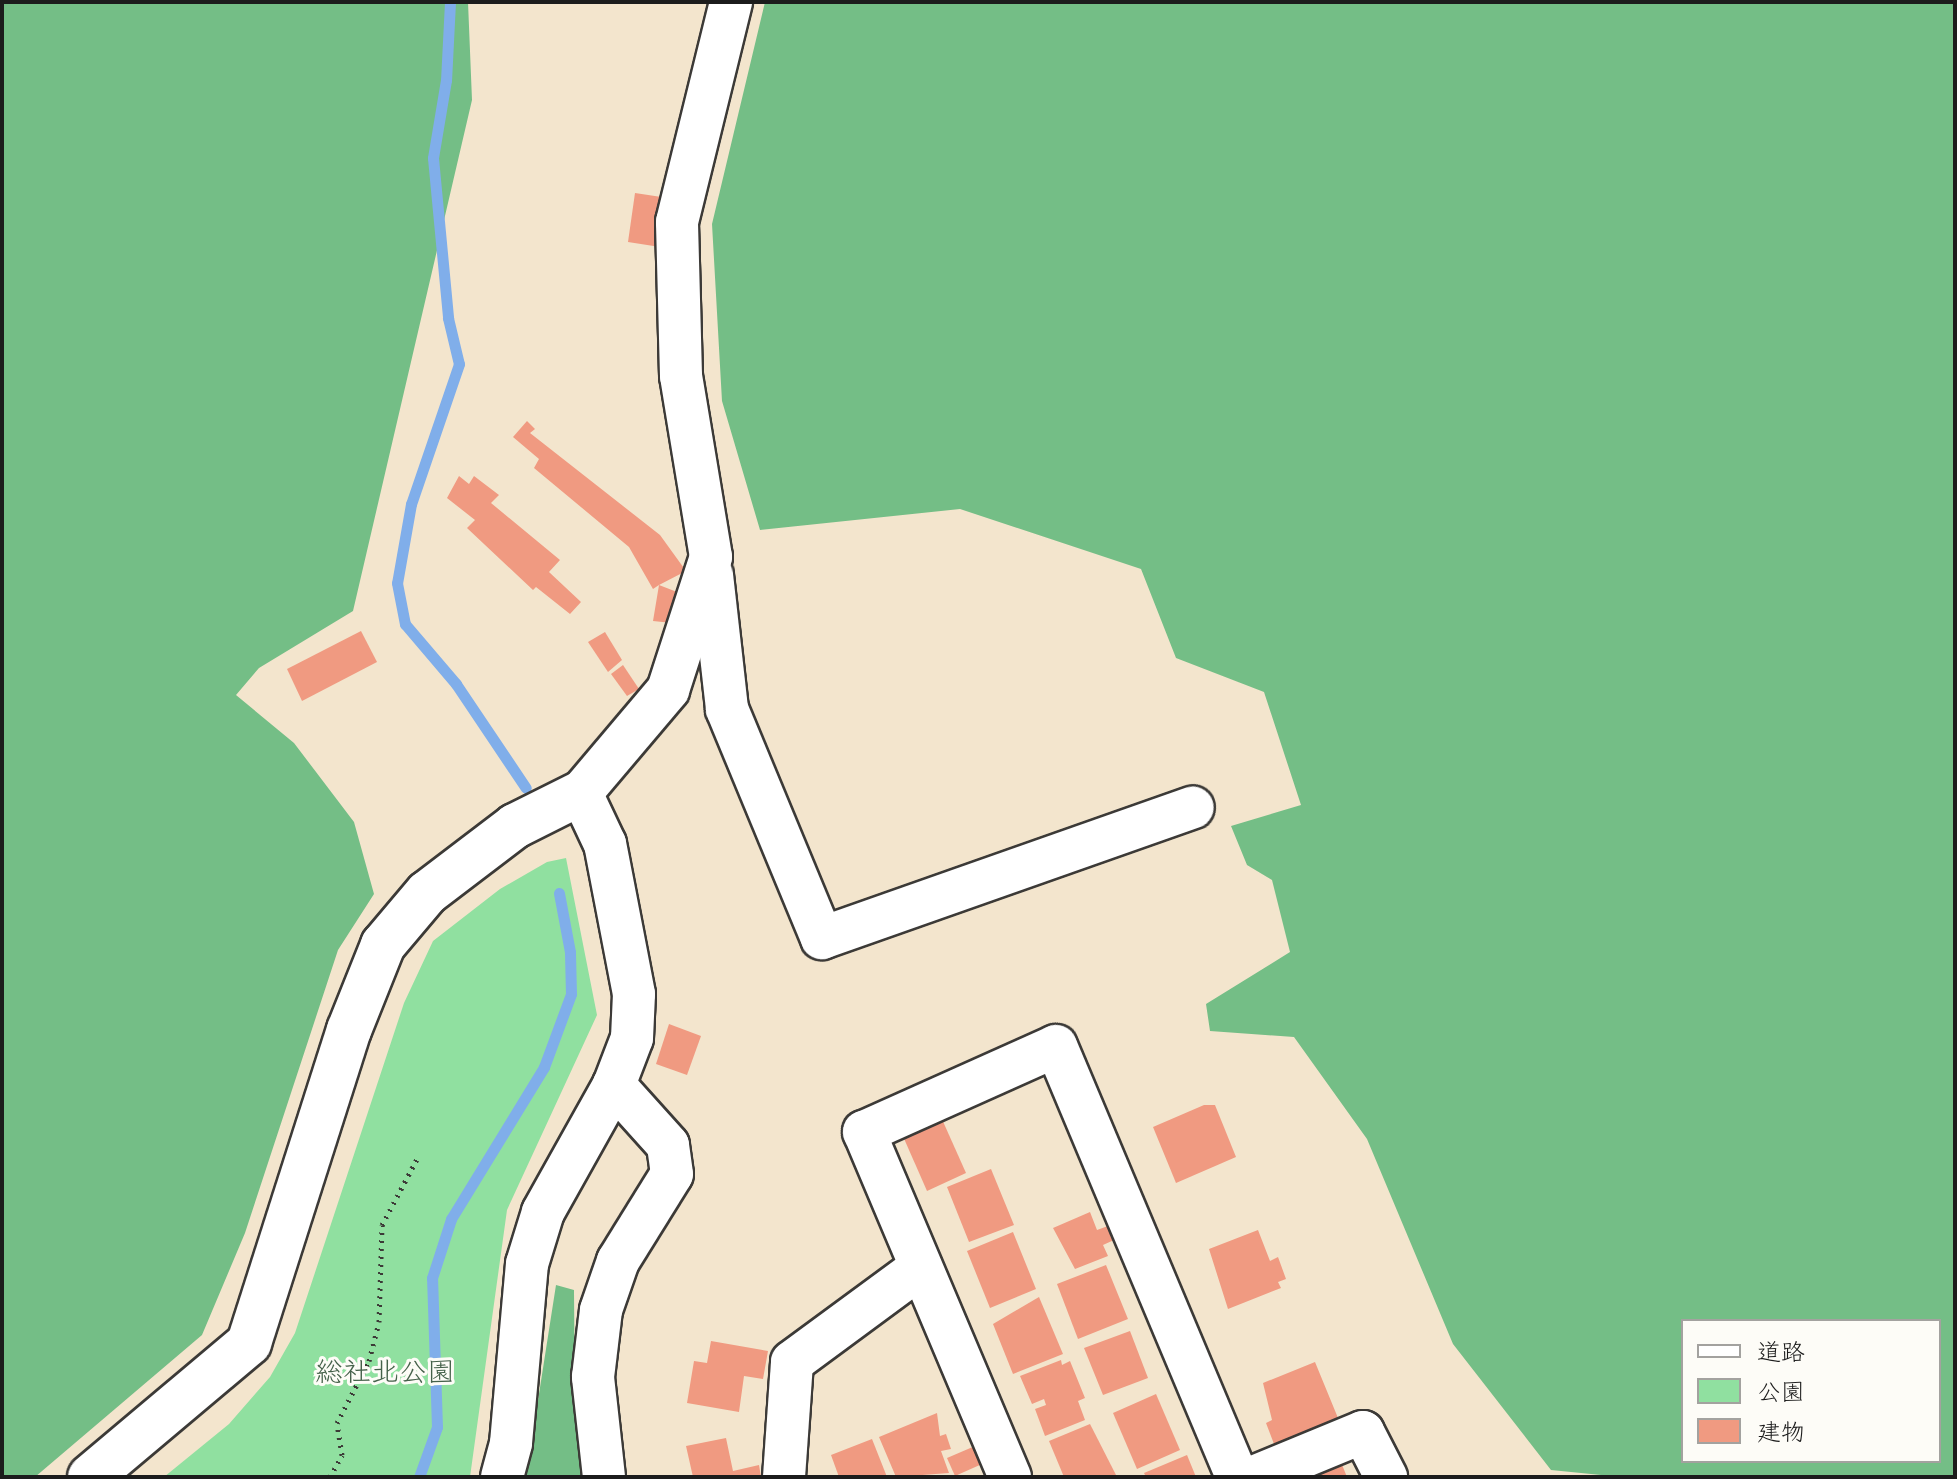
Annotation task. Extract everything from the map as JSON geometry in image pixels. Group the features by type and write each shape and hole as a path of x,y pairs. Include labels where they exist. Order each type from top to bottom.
{"street":[{"path":"731,2 677,222 681,376 711,557 727,709 822,938 1193,807"},
{"path":"90,1477 249,1343 349,1030 383,945 427,893 515,826 581,793 668,690 711,557"},
{"path":"502,1477 511,1443 527,1264 543,1212 566,1165 614,1085 632,1038 634,994 605,844 581,793"},
{"path":"1010,1477 864,1132 1056,1046 1237,1477"},
{"path":"604,1477 593,1377 601,1310 618,1261 672,1174 668,1145 614,1085"},
{"path":"784,1477 792,1362 921,1267"},
{"path":"1254,1477 1363,1432 1386,1477"}],"path":[{"path":"330,1477 342,1455 337,1423 369,1361 379,1322 382,1225 417,1159"}],"green space":[{"path":"2,2 468,2 472,100 353,611 259,668 236,695 294,743 354,822 374,894 338,950 245,1233 202,1335 35,1477 2,1477"},
{"path":"765,2 1955,2 1955,1477 1621,1477 1551,1470 1453,1344 1367,1139 1294,1037 1210,1031 1206,1004 1290,952 1272,880 1247,865 1231,826 1301,805 1264,692 1176,658 1141,569 960,509 760,530 722,401 712,224"},
{"name":"総社北公園","path":"566,858 597,1015 507,1210 470,1477 164,1477 229,1424 270,1377 295,1333 404,1003 433,941 500,889 547,862"},
{"path":"556,1285 574,1290 575,1420 584,1477 526,1477"}],"building":[{"path":"635,193 668,198 660,247 628,242"},
{"path":"527,421 535,429 530,433 660,535 686,571 653,589 629,547 534,468 539,459 513,437"},
{"path":"459,476 469,484 474,476 499,495 491,503 560,560 549,572 581,602 570,614 536,587 533,590 467,528 475,520 447,498"},
{"path":"659,585 677,592 672,623 653,621"},
{"path":"361,631 377,662 302,701 287,669"},
{"path":"605,632 622,660 608,672 588,642"},
{"path":"623,665 639,689 627,696 611,674"},
{"path":"669,1024 701,1036 687,1075 656,1064"},
{"path":"1204,1105 1215,1105 1236,1157 1176,1183 1153,1127"},
{"path":"941,1117 966,1173 927,1191 902,1134"},
{"path":"991,1169 1014,1225 969,1242 947,1187"},
{"path":"1090,1212 1097,1230 1108,1226 1114,1240 1103,1245 1108,1256 1075,1269 1053,1228"},
{"path":"1258,1230 1270,1261 1278,1257 1286,1279 1278,1282 1281,1288 1228,1309 1209,1249"},
{"path":"1013,1232 1036,1289 990,1308 967,1251"},
{"path":"1106,1265 1128,1319 1078,1339 1057,1284"},
{"path":"1039,1297 1063,1354 1013,1374 993,1324"},
{"path":"1130,1331 1148,1378 1103,1395 1084,1348"},
{"path":"711,1341 768,1351 763,1379 744,1376 739,1412 687,1403 694,1361 707,1363"},
{"path":"1061,1360 1062,1365 1070,1361 1085,1398 1078,1401 1085,1420 1045,1436 1035,1409 1046,1405 1044,1399 1032,1404 1020,1376"},
{"path":"1315,1362 1338,1418 1330,1421 1333,1429 1312,1438 1309,1430 1274,1444 1266,1423 1272,1420 1263,1383"},
{"path":"1156,1394 1180,1450 1137,1469 1113,1413"},
{"path":"937,1413 940,1436 946,1434 951,1449 941,1451 949,1473 896,1477 879,1437"},
{"path":"1090,1424 1116,1475 1064,1477 1049,1441"},
{"path":"726,1438 733,1471 759,1465 761,1477 693,1477 686,1446"},
{"path":"872,1439 887,1477 839,1477 831,1455"},
{"path":"975,1446 982,1464 955,1476 947,1458"},
{"path":"1187,1455 1196,1477 1146,1477 1144,1473"},
{"path":"1338,1455 1347,1477 1285,1477"}],"waterway":[{"path":"450,2 446,80 433,158 448,318 459,364 411,504 397,583 405,624 456,684 526,788"},
{"path":"419,1477 437,1427 432,1278 451,1219 544,1067 571,994 570,952 559,893"}]}
